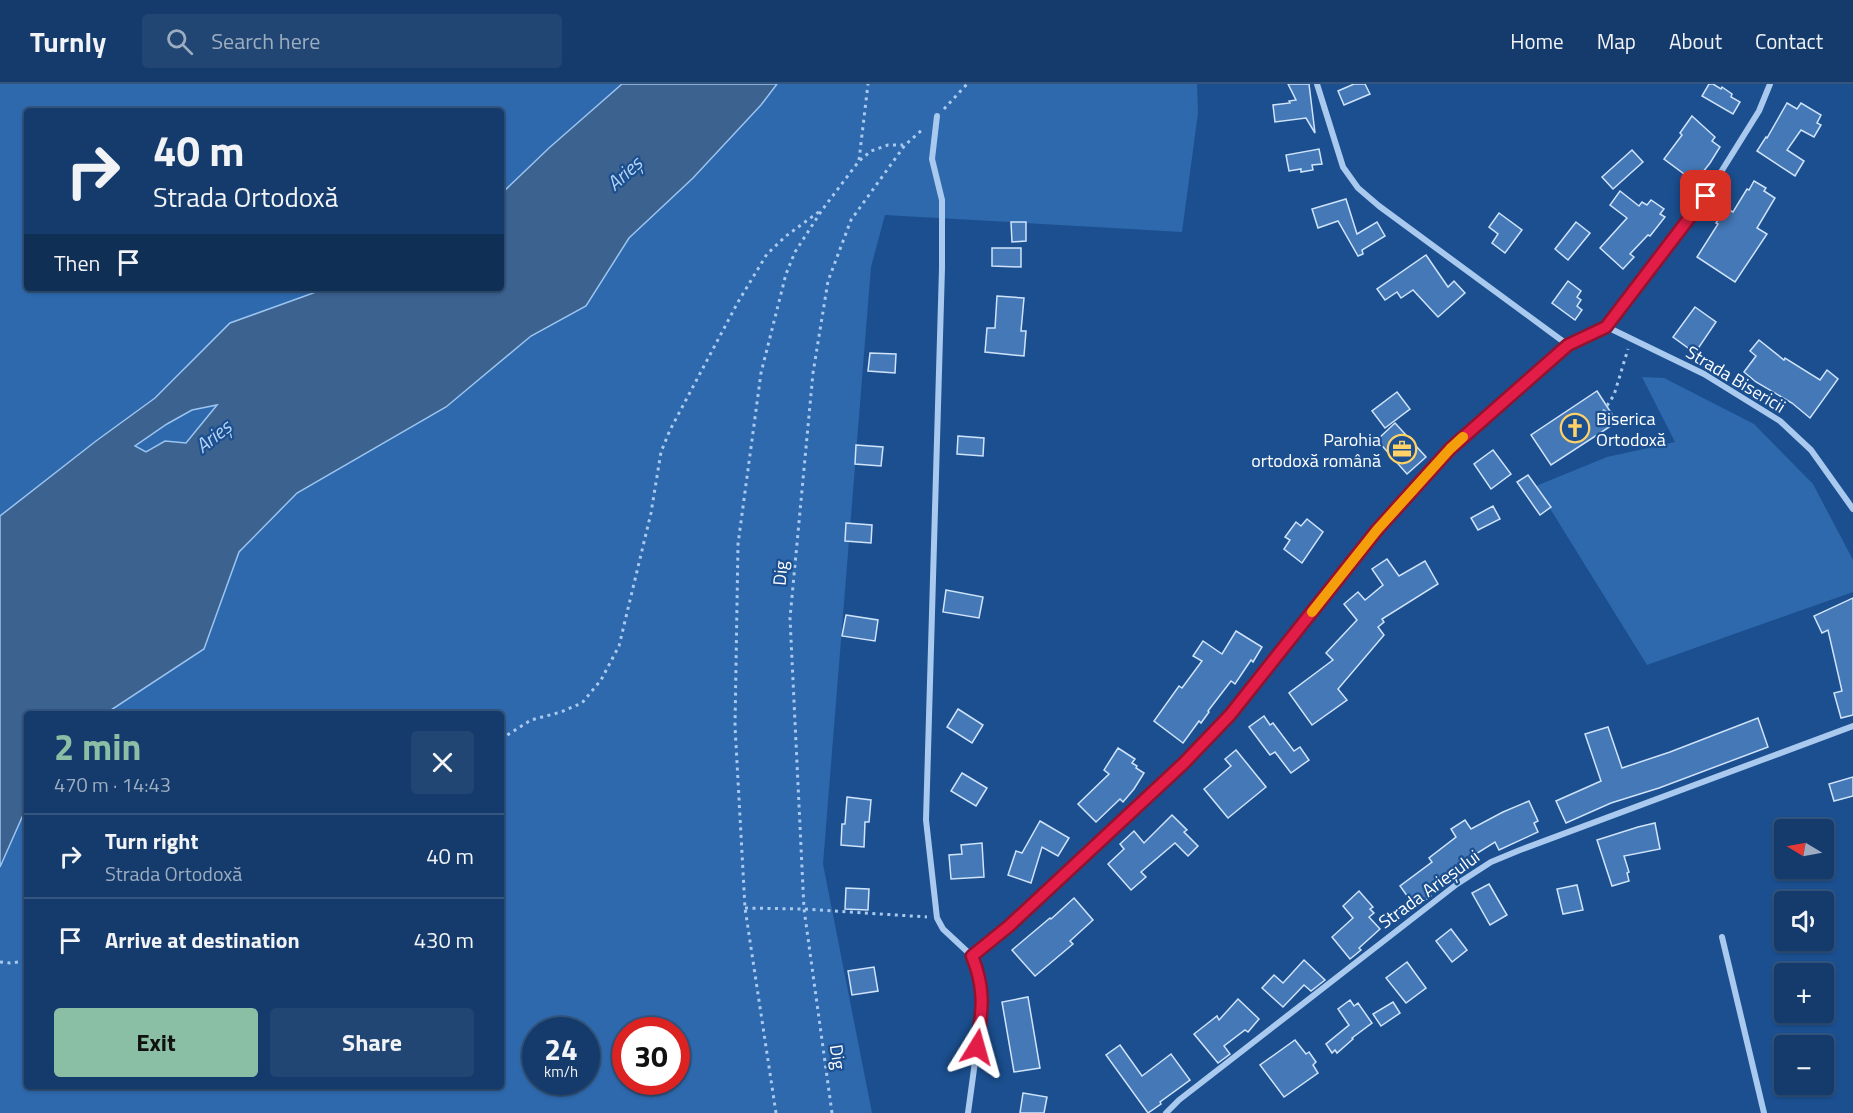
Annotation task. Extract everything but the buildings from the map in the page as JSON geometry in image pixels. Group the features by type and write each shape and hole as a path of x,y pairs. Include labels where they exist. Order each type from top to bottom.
{"street":[{"path":"1317,84 1343,167 1358,188 1378,207 1568,345"},
{"path":"972,956 1009,926 1184,763 1230,715 1377,530 1450,449 1568,345 1606,327 1706,196 1759,111 1770,84"},
{"path":"937,116 932,159 942,200 942,268 926,820 937,918 943,929 972,956 979,973 983,1003 968,1113"},
{"name":"Strada Bisericii","path":"1606,327 1704,374 1780,421 1811,450 1853,510"},
{"name":"Strada Arieșului","path":"1166,1113 1179,1100 1457,884 1491,862 1853,726"},
{"path":"1722,937 1764,1113"}],"path":[{"path":"859,161 868,84"},
{"name":"Dig","path":"832,1113 804,909 789,618 813,373 828,281 851,220 904,145 937,116 967,84"},
{"path":"776,1113 744,908 735,726 738,544 762,373 786,274 795,252 822,210 859,161 871,151 888,145 904,145"},
{"path":"504,737 531,720 561,712 582,703 601,680 620,646 651,513 661,452 670,430 738,302 767,254 786,236 822,210"},
{"path":"1603,412 1614,395 1630,338"},
{"path":"744,908 804,909 937,918"},
{"path":"0,962 24,961"}],"shaded area":[{"path":"0,84 622,84 504,191 504,108 24,108 24,291 319,291 230,323 155,398 0,516"},
{"path":"777,84 1197,84 1198,113 1182,232 885,215 871,267 823,864 872,1113 0,1113 0,867 24,813 24,1089 504,1089 504,711 110,711 204,649 239,552 297,493 446,407 531,336 586,306 629,238 693,178 761,105"},
{"path":"1642,377 1664,378 1754,424 1813,484 1853,560 1853,592 1647,665 1536,486 1607,457 1675,442"},
{"path":"218,405 186,443 165,441 146,452 135,446 192,410"}],"water":[{"name":"Arieș","path":"622,84 777,84 761,105 693,178 629,238 586,306 531,336 446,407 297,493 239,552 204,649 110,711 24,711 24,813 0,867 0,516 155,398 230,323 319,291 504,291 504,191","holes":["217,405 186,443 165,441 146,452 135,446 192,410"]}],"slow traffic":[{"path":"1312,612 1377,530 1463,437"}],"place":[{"name":"Biserica Ortodoxă","path":"1575,428"},
{"name":"Parohia ortodoxă română","path":"1402,449"}],"route":[{"path":"977,1047 983,1003 979,973 972,956 1009,926 1184,763 1230,715 1377,530 1450,449 1568,345 1606,327 1706,196"}]}
